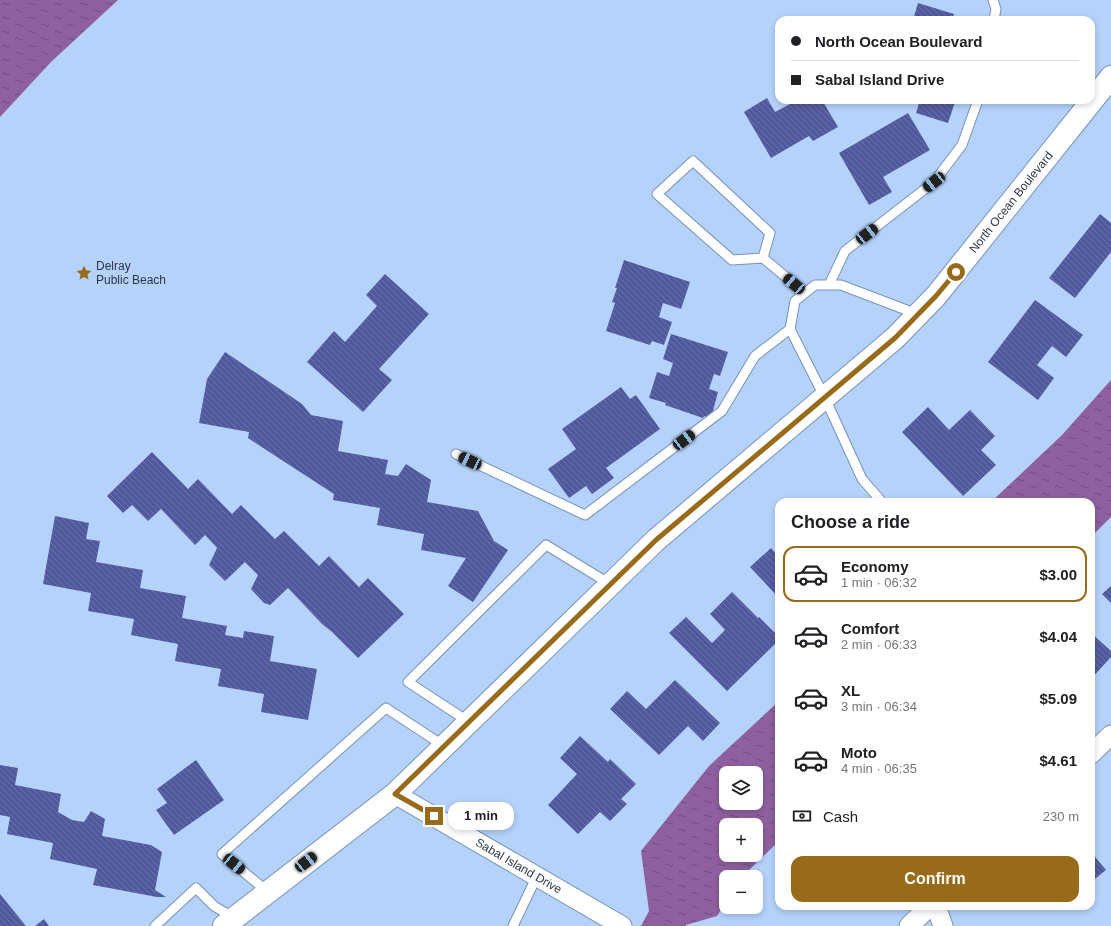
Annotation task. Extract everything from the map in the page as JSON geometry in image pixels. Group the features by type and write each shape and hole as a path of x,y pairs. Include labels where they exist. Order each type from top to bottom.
{"main road":[{"name":"North Ocean Boulevard","path":"1095,97 1111,77"},
{"name":"North Ocean Boulevard","path":"229,922 395,794 656,540 895,338 936,296 1089,104"}],"street":[{"path":"1095,750 1111,735"},
{"name":"Sabal Island Drive","path":"395,794 622,926"},
{"path":"909,926 926,910"},
{"path":"938,910 943,926"}],"lane":[{"path":"993,0 996,9 995,16"},
{"path":"829,285 845,251 934,182 962,145 977,104"},
{"path":"764,258 770,233 693,161 657,194 732,260 764,258 805,293"},
{"path":"879,498 862,479 825,398 790,329 795,301 815,285 841,284 918,315"},
{"path":"456,454 585,515 722,411 755,356 790,329"},
{"path":"469,722 408,682 546,545 610,584"},
{"path":"268,892 222,854 386,708 444,746"},
{"path":"512,926 538,876"},
{"path":"155,926 196,888 229,922"}],"water":[{"path":"0,0 118,0 51,62 0,117"},
{"path":"1111,380 1111,517 1095,533 1095,498 995,498 1062,435"},
{"path":"775,705 775,845 763,857 763,818 719,818 719,862 757,862 749,870 719,870 719,913 717,916 686,926 641,926 649,911 641,851 709,766"}],"building":[{"path":"918,3 954,14 953,16 914,16"},
{"path":"767,98 775,112 790,104 824,104 838,127 813,141 809,136 771,158 744,112"},
{"path":"919,104 954,104 948,123 916,113"},
{"path":"908,113 930,150 883,177 892,192 869,205 839,153"},
{"path":"1100,214 1111,223 1111,252 1075,298 1049,278"},
{"path":"624,260 690,282 681,309 663,303 659,317 672,322 664,345 652,341 650,345 606,331 615,303 612,302 617,288 615,288"},
{"path":"385,274 429,314 379,369 392,380 363,412 307,362 334,331 345,342 377,306 366,295"},
{"path":"1035,300 1083,335 1066,357 1052,346 1037,365 1054,378 1038,400 988,362"},
{"path":"671,334 728,352 720,376 714,374 709,389 718,392 711,418 704,416 703,418 665,405 666,403 649,398 657,372 669,376 673,363 663,359"},
{"path":"225,352 302,404 311,415 343,421 338,451 388,460 385,474 398,476 406,464 431,480 427,502 478,511 494,541 508,550 473,602 448,586 466,558 421,550 424,534 377,525 380,508 333,500 334,494 248,438 249,432 199,423 207,379"},
{"path":"621,387 630,399 636,395 660,429 606,468 614,478 592,494 586,486 569,498 548,469 576,449 562,429"},
{"path":"928,407 949,430 970,410 995,436 981,450 996,465 963,496 902,432"},
{"path":"152,452 188,489 198,479 232,514 241,505 275,539 284,531 319,566 329,556 359,587 368,578 404,614 358,658 322,624 288,588 270,605 264,603 251,589 258,575 245,562 225,581 209,565 217,548 205,535 195,545 161,509 148,521 132,505 123,513 107,496"},
{"path":"55,516 89,523 86,539 100,541 96,562 143,570 140,588 186,596 182,618 227,626 225,635 243,638 244,631 274,636 270,661 317,669 308,720 261,712 264,694 218,686 221,669 175,661 178,644 131,635 134,619 88,611 91,593 43,584"},
{"path":"771,548 775,552 775,594 750,567"},
{"path":"1111,586 1111,603 1102,594"},
{"path":"732,592 775,633 775,644 727,691 669,633 686,617 712,643 725,630 710,614"},
{"path":"1095,637 1111,651 1111,657 1095,675"},
{"path":"675,680 720,723 703,741 688,726 659,755 610,709 627,691 646,709"},
{"path":"580,736 608,762 610,759 636,784 621,799 627,804 610,821 600,812 578,834 548,805 577,774 560,758"},
{"path":"196,760 224,800 174,835 156,810 167,803 157,789"},
{"path":"0,765 18,768 15,785 61,794 58,812 72,820 84,822 91,811 105,819 102,836 151,845 162,852 155,890 166,897 157,897 93,885 97,869 50,859 53,843 7,834 10,817 0,815"},
{"path":"1095,857 1106,870 1095,879"},
{"path":"0,894 26,926 0,926"},
{"path":"44,919 49,926 35,926"}],"place":[{"name":"Delray Public Beach","path":"84,273"}],"route":[{"path":"434,816 395,794 656,540 895,338 936,296 956,272"}]}
